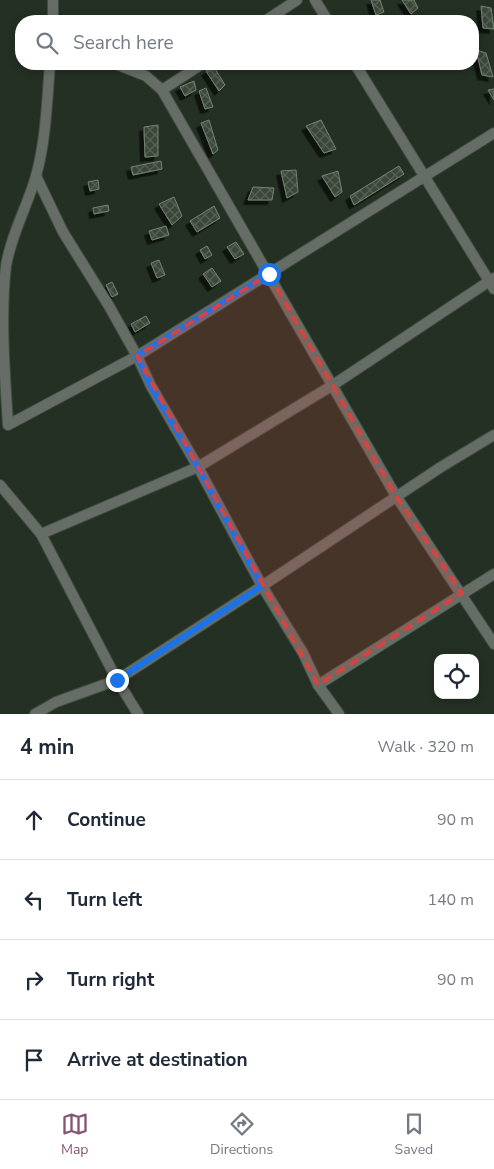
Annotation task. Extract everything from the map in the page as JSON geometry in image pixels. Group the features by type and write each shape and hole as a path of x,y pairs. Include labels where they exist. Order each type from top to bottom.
{"street":[{"path":"53,15 54,0"},
{"path":"274,15 297,0"},
{"path":"315,0 324,15"},
{"path":"49,70 43,139 36,176 19,222 6,266 2,314 4,428 137,356 494,133"},
{"path":"131,70 146,76 162,90 396,496 494,644"},
{"path":"162,90 193,70"},
{"path":"40,534 198,467 492,283 358,70"},
{"path":"36,176 62,232 109,306 137,356 151,386 198,467 262,586 303,653 318,685 339,714"},
{"path":"35,714 56,702 117,680 396,496 494,435"},
{"path":"0,485 40,534 117,680 138,714"},
{"path":"318,685 494,574"}],"highlighted area":[{"path":"269,274 396,496 462,593 318,685 137,356"}],"building":[{"path":"371,0 380,0 384,12 376,15"},
{"path":"402,0 414,0 418,8 411,14"},
{"path":"481,6 491,8 494,29 483,28"},
{"path":"479,51 486,53 493,77 482,75"},
{"path":"216,70 225,85 219,91 206,71"},
{"path":"194,81 196,90 185,96 180,87"},
{"path":"206,88 213,107 205,109 199,91"},
{"path":"494,89 494,100 488,90"},
{"path":"209,120 218,150 213,154 201,123"},
{"path":"321,120 336,149 324,153 306,126"},
{"path":"158,125 158,156 145,157 144,127"},
{"path":"161,161 162,169 133,175 131,167"},
{"path":"399,166 404,174 354,205 350,196"},
{"path":"296,170 298,192 287,198 281,171"},
{"path":"338,171 342,192 335,197 322,176"},
{"path":"98,180 99,189 90,191 88,182"},
{"path":"253,187 274,188 272,200 248,200"},
{"path":"174,197 182,216 172,225 159,204"},
{"path":"108,205 109,211 94,214 93,208"},
{"path":"214,206 220,218 197,232 190,221"},
{"path":"166,226 169,235 152,240 149,231"},
{"path":"236,242 244,254 235,259 227,247"},
{"path":"207,246 212,255 205,259 200,250"},
{"path":"159,260 165,275 157,278 151,263"},
{"path":"212,268 221,281 212,287 203,274"},
{"path":"112,282 118,294 112,297 106,285"},
{"path":"146,316 150,323 135,332 131,324"}],"route":[{"path":"117,680 262,586 198,467 151,386 137,356 269,274"}]}
